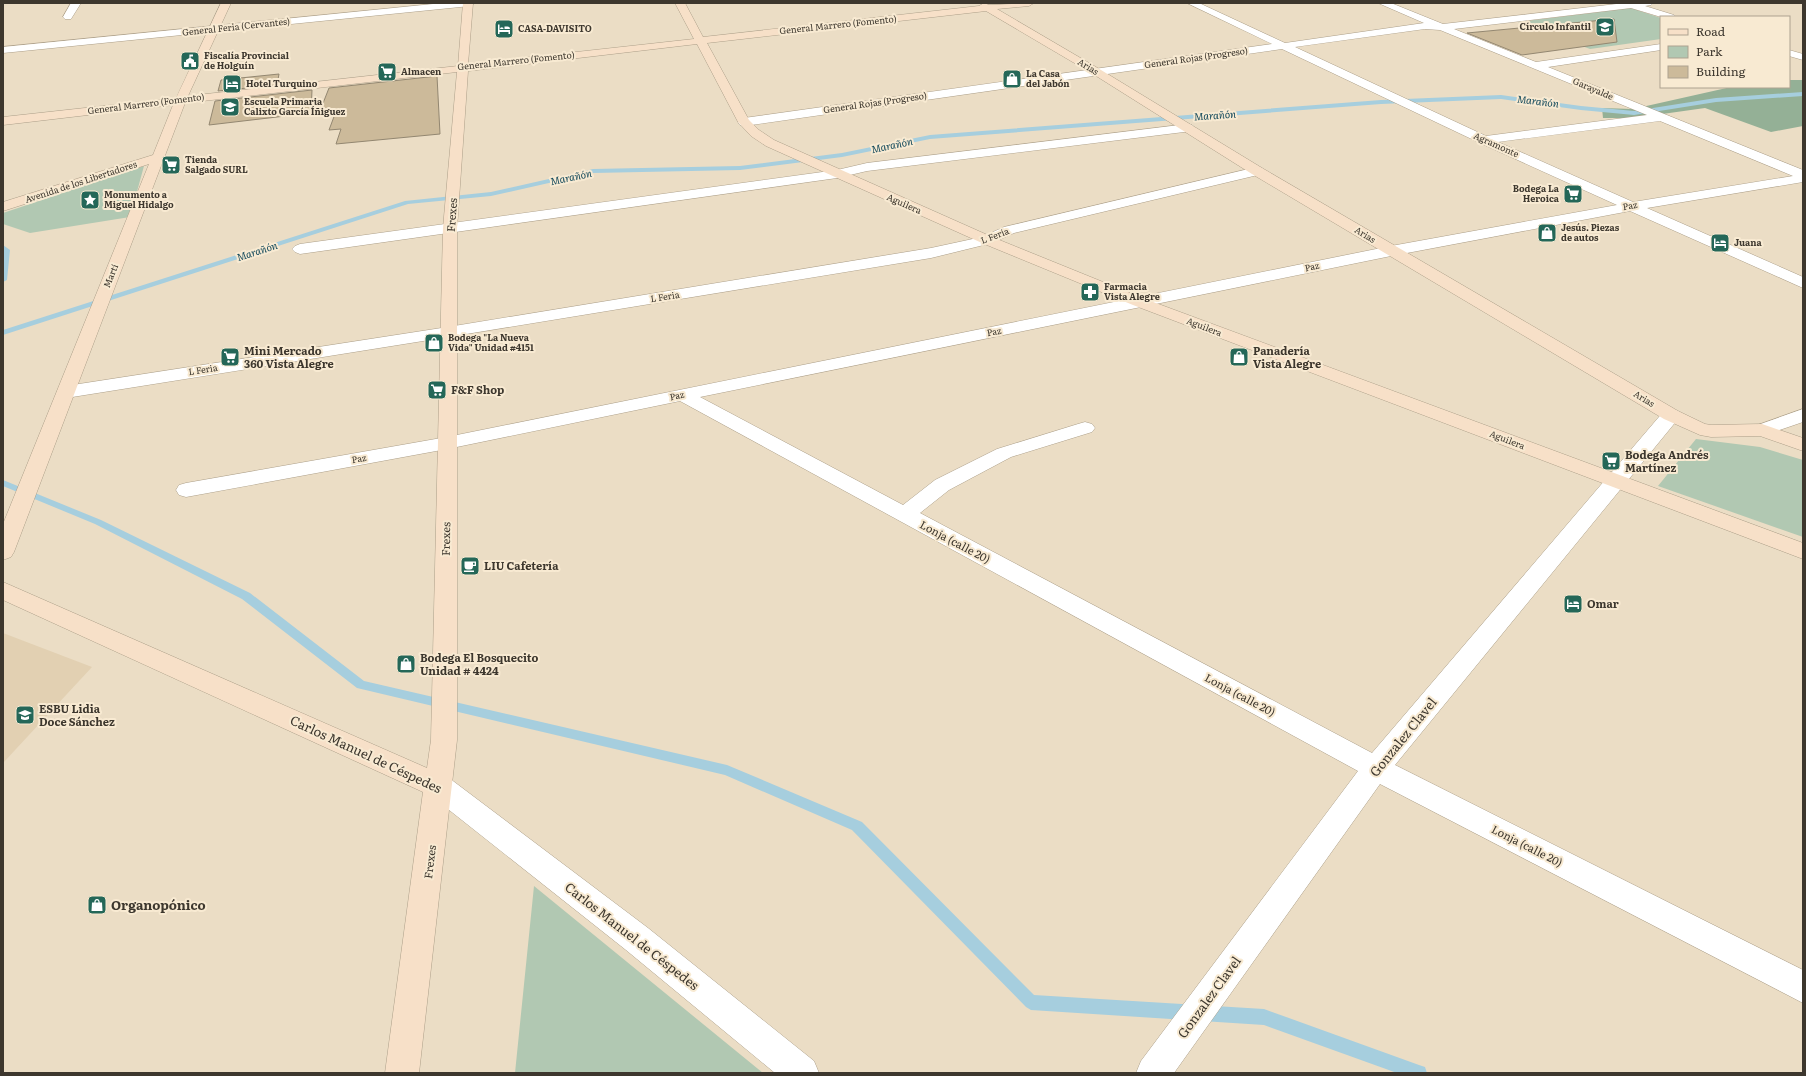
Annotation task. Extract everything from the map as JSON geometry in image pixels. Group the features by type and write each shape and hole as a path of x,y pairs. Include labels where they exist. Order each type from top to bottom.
{"street":[{"path":"68,17 76,3"},
{"name":"Martí","path":"3,552 10,527 43,451 181,100 226,3"},
{"name":"General Feria (Cervantes)","path":"3,50 468,3"},
{"name":"Frexes","path":"402,1073 444,740 448,332 451,219 468,3"},
{"name":"Aguilera","path":"680,3 744,122 755,133 770,143 987,240 1139,302 1803,551"},
{"name":"General Marrero (Fomento)","path":"3,121 463,67 701,41 984,5 1029,3"},
{"name":"Agramonte","path":"1192,3 1484,140 1803,283"},
{"name":"Garayalde","path":"1383,3 1662,117 1803,177"},
{"name":"General Rojas (Progreso)","path":"744,122 1425,26 1443,27 1628,4 1648,3"},
{"path":"1628,4 1668,16"},
{"name":"Arias","path":"984,5 1097,72 1257,171 1671,415 1700,429 1711,431 1762,430"},
{"path":"1536,65 1660,47"},
{"path":"1790,52 1803,57"},
{"path":"1484,140 1662,117"},
{"path":"300,249 451,219 837,174 867,167 1185,126"},
{"name":"Avenida de los Libertadores","path":"3,207 158,157"},
{"name":"L Feria","path":"66,392 448,332 931,253 987,240 1009,230 1257,171"},
{"name":"Paz","path":"186,490 447,443 1391,250 1632,206 1803,177"},
{"name":"Lonja (calle 20)","path":"682,394 1376,768 1803,987"},
{"name":"Gonzalez Clavel","path":"1162,1062 1376,768 1671,415"},
{"path":"1762,430 1803,415"},
{"path":"905,514 942,485 1004,453 1085,428"},
{"path":"1762,430 1803,445"},
{"name":"Carlos Manuel de Céspedes","path":"3,590 439,786 643,944 802,1073"}],"shaded area":[{"name":"ESBU Lidia Doce Sánchez","path":"3,633 92,667 3,763"}],"green space":[{"path":"1631,8 1660,18 1660,39 1590,49 1518,22"},
{"path":"1790,80 1803,80 1803,126 1771,132 1705,108 1634,118 1603,118 1602,108 1633,109 1727,88 1790,88"},
{"path":"144,166 130,217 30,233 3,224 3,213"},
{"path":"1696,439 1760,447 1803,460 1803,537 1658,486"},
{"path":"534,886 763,1073 515,1073"}],"building":[{"path":"1614,19 1617,42 1522,55 1467,33"},
{"path":"279,74 277,85 218,91 221,80"},
{"path":"437,76 440,134 336,144 341,129 329,130 335,114 318,116 329,88"},
{"path":"312,90 311,113 209,125 215,101"}],"waterway":[{"name":"Marañón","path":"3,333 407,202 491,194 593,171 740,168 842,155 930,137 1381,102 1501,97 1581,108 1634,113 1716,100 1803,94"},
{"name":"Marañón","path":"3,247 7,250 3,280"},
{"path":"3,483 98,522 246,596 361,685 727,770 857,826 1031,1002 1264,1017 1419,1073"}],"place":[{"name":"Círculo Infantil","path":"1605,27"},
{"name":"CASA-DAVISITO","path":"504,29"},
{"name":"Fiscalía Provincial de Holguín","path":"190,61"},
{"name":"Almacen","path":"387,72"},
{"name":"La Casa del Jabón","path":"1012,79"},
{"name":"Hotel Turquino","path":"232,84"},
{"name":"Escuela Primaria Calixto García Íñiguez","path":"230,107"},
{"name":"Tienda Salgado SURL","path":"171,165"},
{"name":"Bodega La Heroica","path":"1573,194"},
{"name":"Monumento a Miguel Hidalgo","path":"90,200"},
{"name":"Jesús. Piezas de autos","path":"1547,233"},
{"name":"Juana","path":"1720,243"},
{"name":"Farmacia Vista Alegre","path":"1090,292"},
{"name":"Bodega \"La Nueva Vida\" Unidad #4151","path":"434,343"},
{"name":"Mini Mercado 360 Vista Alegre","path":"230,357"},
{"name":"Panadería Vista Alegre","path":"1239,357"},
{"name":"F&F Shop","path":"437,390"},
{"name":"Bodega Andrés Martínez","path":"1611,461"},
{"name":"LIU Cafetería","path":"470,566"},
{"name":"Omar","path":"1573,604"},
{"name":"Bodega El Bosquecito Unidad # 4424","path":"406,664"},
{"name":"ESBU Lidia Doce Sánchez","path":"25,715"},
{"name":"Organopónico","path":"97,905"}]}
